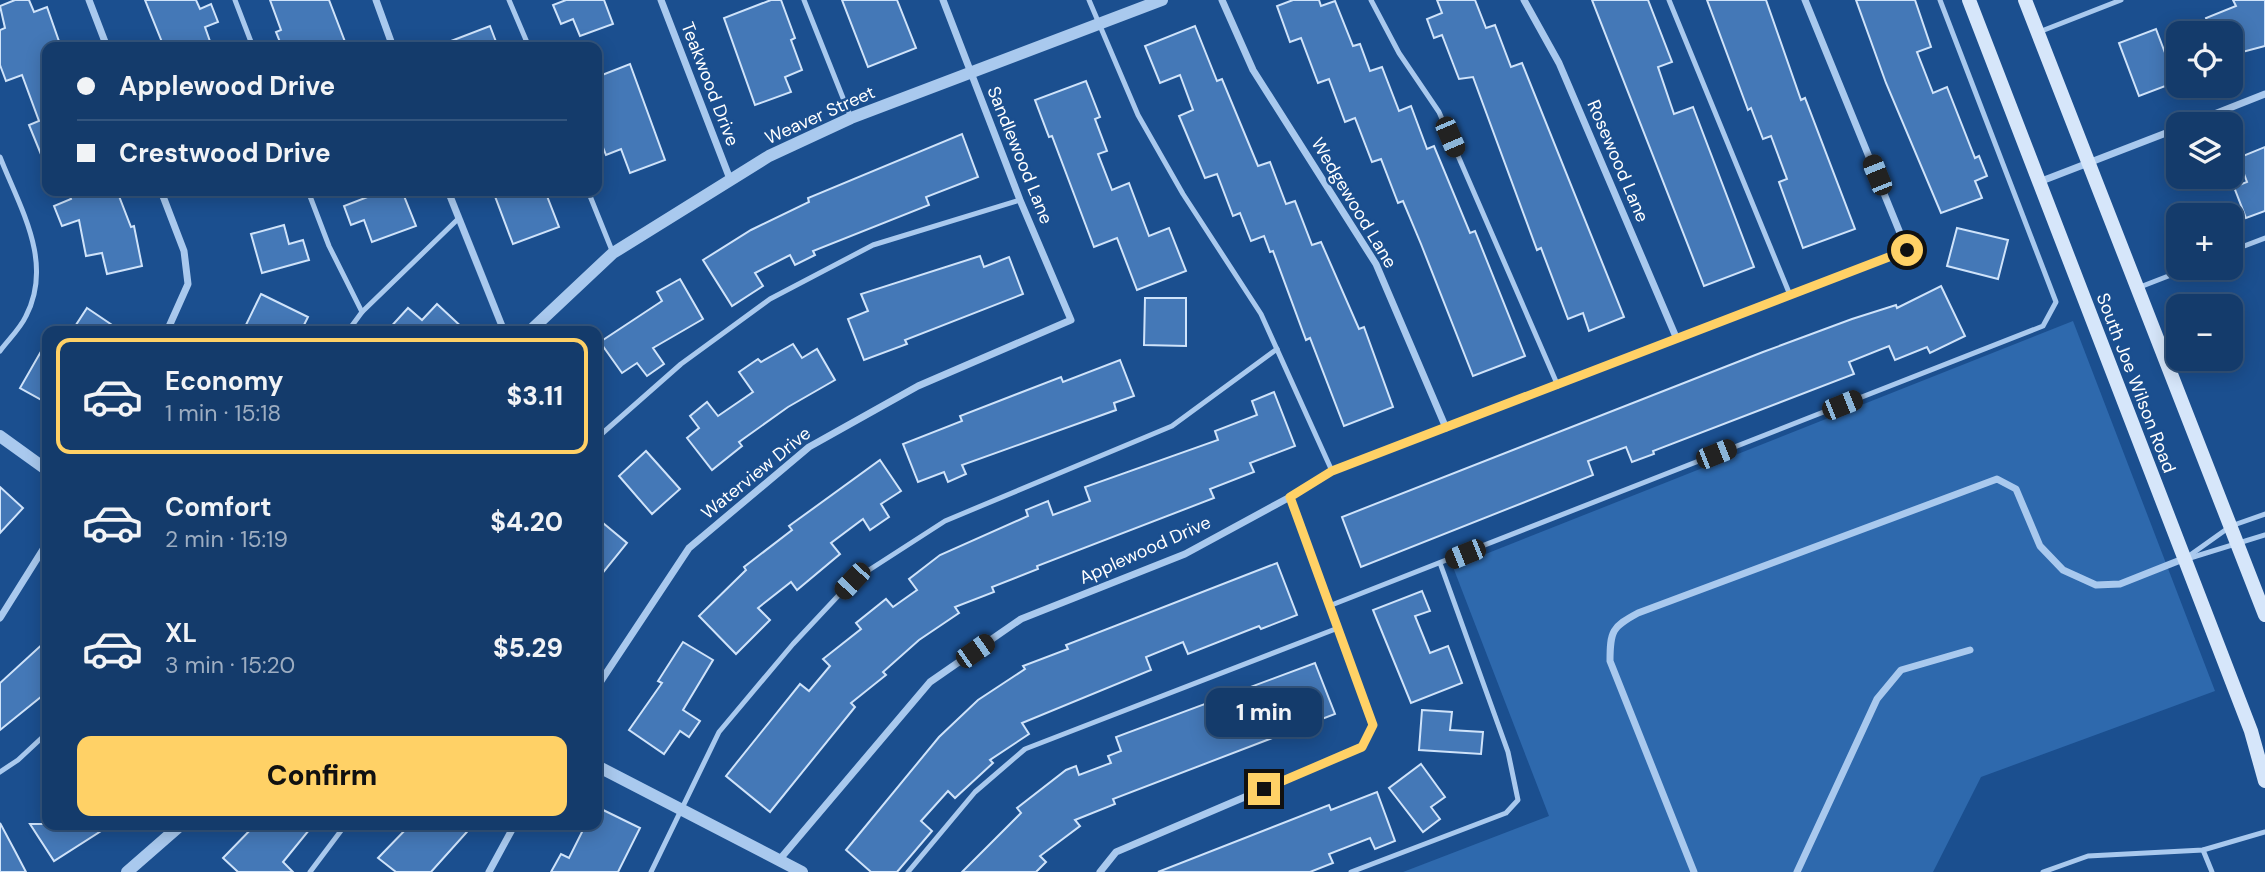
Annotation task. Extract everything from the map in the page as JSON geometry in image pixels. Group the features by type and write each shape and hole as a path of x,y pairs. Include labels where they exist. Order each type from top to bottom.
{"main road":[{"name":"South Joe Wilson Road","path":"1969,0 2251,731 2265,781"},
{"name":"South Joe Wilson Road","path":"2025,0 2265,615"}],"street":[{"path":"89,0 105,42"},
{"path":"376,0 391,42"},
{"name":"Teakwood Drive","path":"661,0 730,179"},
{"name":"Sandlewood Lane","path":"943,0 1020,200 1071,320"},
{"name":"Weaver Street","path":"535,326 613,253 769,156 851,118 1162,0"},
{"name":"Wedgewood Lane","path":"1222,0 1253,70 1376,264 1446,428"},
{"name":"Rosewood Lane","path":"1524,0 1559,62 1676,337"},
{"name":"Applewood Drive","path":"780,859 930,682 1021,619 1185,554 1332,471 1907,250 1805,0"},
{"path":"2219,112 2265,94"},
{"path":"2039,182 2166,133"},
{"path":"163,196 184,251 188,284 169,326"},
{"path":"450,196 503,326"},
{"name":"Waterview Drive","path":"602,679 689,548 809,447 918,386 1071,320"},
{"path":"0,436 42,466"},
{"path":"1693,872 1610,661 1610,638 1618,624 1639,613 1997,478 2015,489 2040,547 2063,570 2096,585 2120,584 2183,559"},
{"path":"1100,872 1116,852 1362,747 1373,725 1290,497"},
{"path":"0,618 42,550"},
{"path":"1797,872 1877,699 1901,670 1970,650"},
{"path":"602,768 802,872"},
{"path":"127,872 175,830"},
{"path":"489,872 512,830"}],"lane":[{"path":"235,0 251,42"},
{"path":"509,0 526,42"},
{"path":"804,0 851,118"},
{"path":"1089,0 1138,115 1182,194 1261,314 1332,471"},
{"path":"1371,0 1399,53 1439,112 1558,386"},
{"path":"1669,0 1790,295"},
{"path":"1329,606 2043,326 2056,302 1940,0"},
{"path":"2038,32 2121,0"},
{"path":"0,157 37,252 37,284 26,317 0,351"},
{"path":"310,196 329,246 362,312"},
{"path":"590,196 613,253"},
{"path":"602,434 681,364 770,299 873,245 1020,200"},
{"path":"352,326 362,312 458,219"},
{"path":"2243,246 2265,238"},
{"path":"2138,288 2166,277"},
{"path":"651,872 684,809 719,732 793,644 852,581 945,521 1172,426 1277,349"},
{"path":"2183,559 2231,526 2265,514"},
{"path":"2183,559 2265,535"},
{"path":"1351,872 1506,813 1518,800 1508,752 1440,564"},
{"path":"908,872 975,792 1024,750 1338,628"},
{"path":"0,772 18,761 42,738"},
{"path":"310,872 342,830"},
{"path":"2043,872 2088,856 2203,850 2265,832"},
{"path":"2203,850 2212,872"}],"shaded area":[{"path":"2073,321 2215,691 1981,777 1933,872 1403,872 1549,816 1453,567"}],"building":[{"path":"15,0 29,0 34,12 47,7 59,42 42,42 42,157 29,125 39,121 22,75 6,81 0,65 0,30 5,28 0,6"},
{"path":"145,0 196,0 200,9 211,4 218,22 205,27 210,42 162,42"},
{"path":"270,0 329,0 345,42 280,42 276,32 281,30"},
{"path":"566,0 604,0 613,24 580,36 573,19 561,24 553,5"},
{"path":"771,0 781,0 795,38 791,40 802,70 785,77 791,92 755,105 724,18"},
{"path":"842,0 897,0 916,48 868,67"},
{"path":"1293,0 1319,0 1321,6 1335,1 1353,46 1360,44 1370,71 1382,67 1399,111 1411,106 1427,149 1434,146 1470,233 1475,231 1525,356 1473,376 1403,201 1398,203 1381,159 1372,162 1355,118 1345,122 1329,79 1318,83 1301,38 1290,42 1277,6"},
{"path":"1437,0 1475,0 1486,28 1495,25 1511,67 1522,63 1624,317 1589,331 1583,313 1568,319 1541,248 1537,250 1473,77 1459,79 1442,35 1434,38 1427,19 1442,13"},
{"path":"1592,0 1648,0 1672,62 1658,67 1674,114 1693,107 1754,267 1704,286"},
{"path":"1707,0 1766,0 1801,100 1805,98 1855,229 1803,248 1779,182 1787,179 1771,136 1763,139 1751,108 1748,110"},
{"path":"1856,0 1915,0 1931,47 1917,52 1933,93 1947,87 1975,158 1979,156 1987,176 1975,181 1982,198 1941,213 1886,83"},
{"path":"2233,0 2265,0 2265,46 2243,52 2243,21 2207,21 2206,18 2236,6"},
{"path":"490,26 496,42 448,42"},
{"path":"1195,26 1217,81 1222,79 1258,166 1270,162 1286,204 1295,201 1312,245 1321,242 1359,329 1364,327 1393,407 1344,426 1310,338 1306,340 1273,251 1270,252 1264,236 1251,241 1240,213 1233,216 1217,174 1205,178 1179,116 1193,110 1180,75 1160,83 1145,46"},
{"path":"2156,29 2166,56 2166,86 2139,96 2119,43"},
{"path":"630,64 665,160 630,173 621,149 606,155 602,145 602,75"},
{"path":"1086,81 1100,117 1095,119 1107,151 1098,154 1112,190 1129,183 1149,236 1169,228 1186,271 1137,290 1117,238 1094,247 1052,136 1049,137 1035,100"},
{"path":"962,134 978,177 926,197 929,205 813,251 815,255 795,265 790,255 755,273 763,286 732,306 703,260 751,230 809,202 808,198"},
{"path":"2265,147 2265,211 2246,218 2243,203 2240,203 2235,189 2243,189 2243,184 2247,182 2243,171 2243,156"},
{"path":"70,196 119,196 131,227 134,226 142,266 107,274 102,253 86,256 79,220 62,226 54,206 71,199"},
{"path":"370,196 404,196 416,226 372,242 364,220 351,225 344,206"},
{"path":"495,196 547,196 559,227 513,244"},
{"path":"284,225 289,244 303,240 309,260 262,273 251,234"},
{"path":"1957,228 2008,240 1998,279 1947,266"},
{"path":"980,256 984,267 1009,257 1023,294 905,340 907,344 864,360 848,319 868,311 861,294"},
{"path":"680,279 703,319 653,348 664,364 647,376 637,363 622,373 602,345 602,341 662,301 657,292"},
{"path":"1941,286 1965,336 1930,353 1927,347 1895,360 1889,346 1849,362 1854,374 1653,451 1654,454 1632,462 1626,447 1588,461 1593,475 1361,567 1342,517 1763,352 1852,319 1896,305 1897,308"},
{"path":"261,294 308,317 304,326 245,326"},
{"path":"1145,298 1186,298 1186,346 1144,345"},
{"path":"437,304 461,326 392,326 408,308 422,320"},
{"path":"87,308 114,326 75,326"},
{"path":"793,344 802,358 817,349 835,380 788,407 739,442 742,446 712,470 687,438 699,428 690,416 707,402 718,416 753,392 739,372 758,359 761,362"},
{"path":"42,350 42,400 20,388"},
{"path":"1120,360 1134,396 1114,403 1116,410 962,465 966,474 948,482 944,472 918,482 903,444 962,421 960,416 1061,377 1063,382"},
{"path":"1274,392 1295,446 1250,463 1254,472 1210,489 1214,498 1037,566 1038,569 992,587 994,592 955,607 959,613 919,640 883,672 886,675 851,703 855,707 770,812 726,776 800,684 809,691 830,666 823,659 861,629 856,623 886,599 893,607 917,590 909,579 940,555 1028,516 1026,510 1048,501 1053,515 1090,501 1085,487 1218,440 1215,431 1257,415 1252,401"},
{"path":"646,451 680,489 652,514 619,476"},
{"path":"880,460 901,491 881,504 889,517 870,530 863,519 831,543 840,554 797,590 791,582 758,608 770,620 736,654 699,616 746,570 744,567 792,530 789,526"},
{"path":"0,487 23,508 0,533"},
{"path":"602,522 627,543 602,574"},
{"path":"1277,563 1297,615 1261,629 1259,626 1188,654 1183,642 1146,657 1151,670 1022,723 1029,734 990,760 993,763 955,798 948,791 921,821 932,831 897,872 871,872 846,850 939,737 978,700 1025,669 1023,666 1068,649 1066,645"},
{"path":"1422,591 1430,611 1415,616 1430,653 1448,646 1462,683 1411,703 1373,610"},
{"path":"683,642 713,660 683,710 700,721 689,737 680,731 664,754 629,730 662,683 658,681"},
{"path":"42,645 42,696 0,730 0,683"},
{"path":"1315,663 1335,714 1113,799 1115,804 1075,820 1080,826 1040,856 1046,862 1036,872 962,872 1021,813 1017,808 1066,770 1076,766 1079,775 1111,763 1108,756 1121,751 1116,737"},
{"path":"1422,710 1452,712 1450,730 1483,732 1481,754 1419,750"},
{"path":"1421,764 1445,797 1431,807 1440,819 1423,832 1389,788"},
{"path":"1377,792 1395,841 1375,849 1370,838 1329,854 1333,863 1310,872 1158,872 1329,805 1331,810"},
{"path":"602,809 640,828 618,872 551,872 561,854 569,858 583,830 602,830"},
{"path":"0,823 15,851 26,872 0,872"},
{"path":"30,824 42,824 42,830 103,830 54,861"},
{"path":"250,830 309,830 283,862 293,872 238,872 223,858"},
{"path":"405,830 469,830 431,872 396,872 378,858"}],"route":[{"path":"1264,789 1362,747 1373,725 1290,497 1332,471 1907,250"}]}
